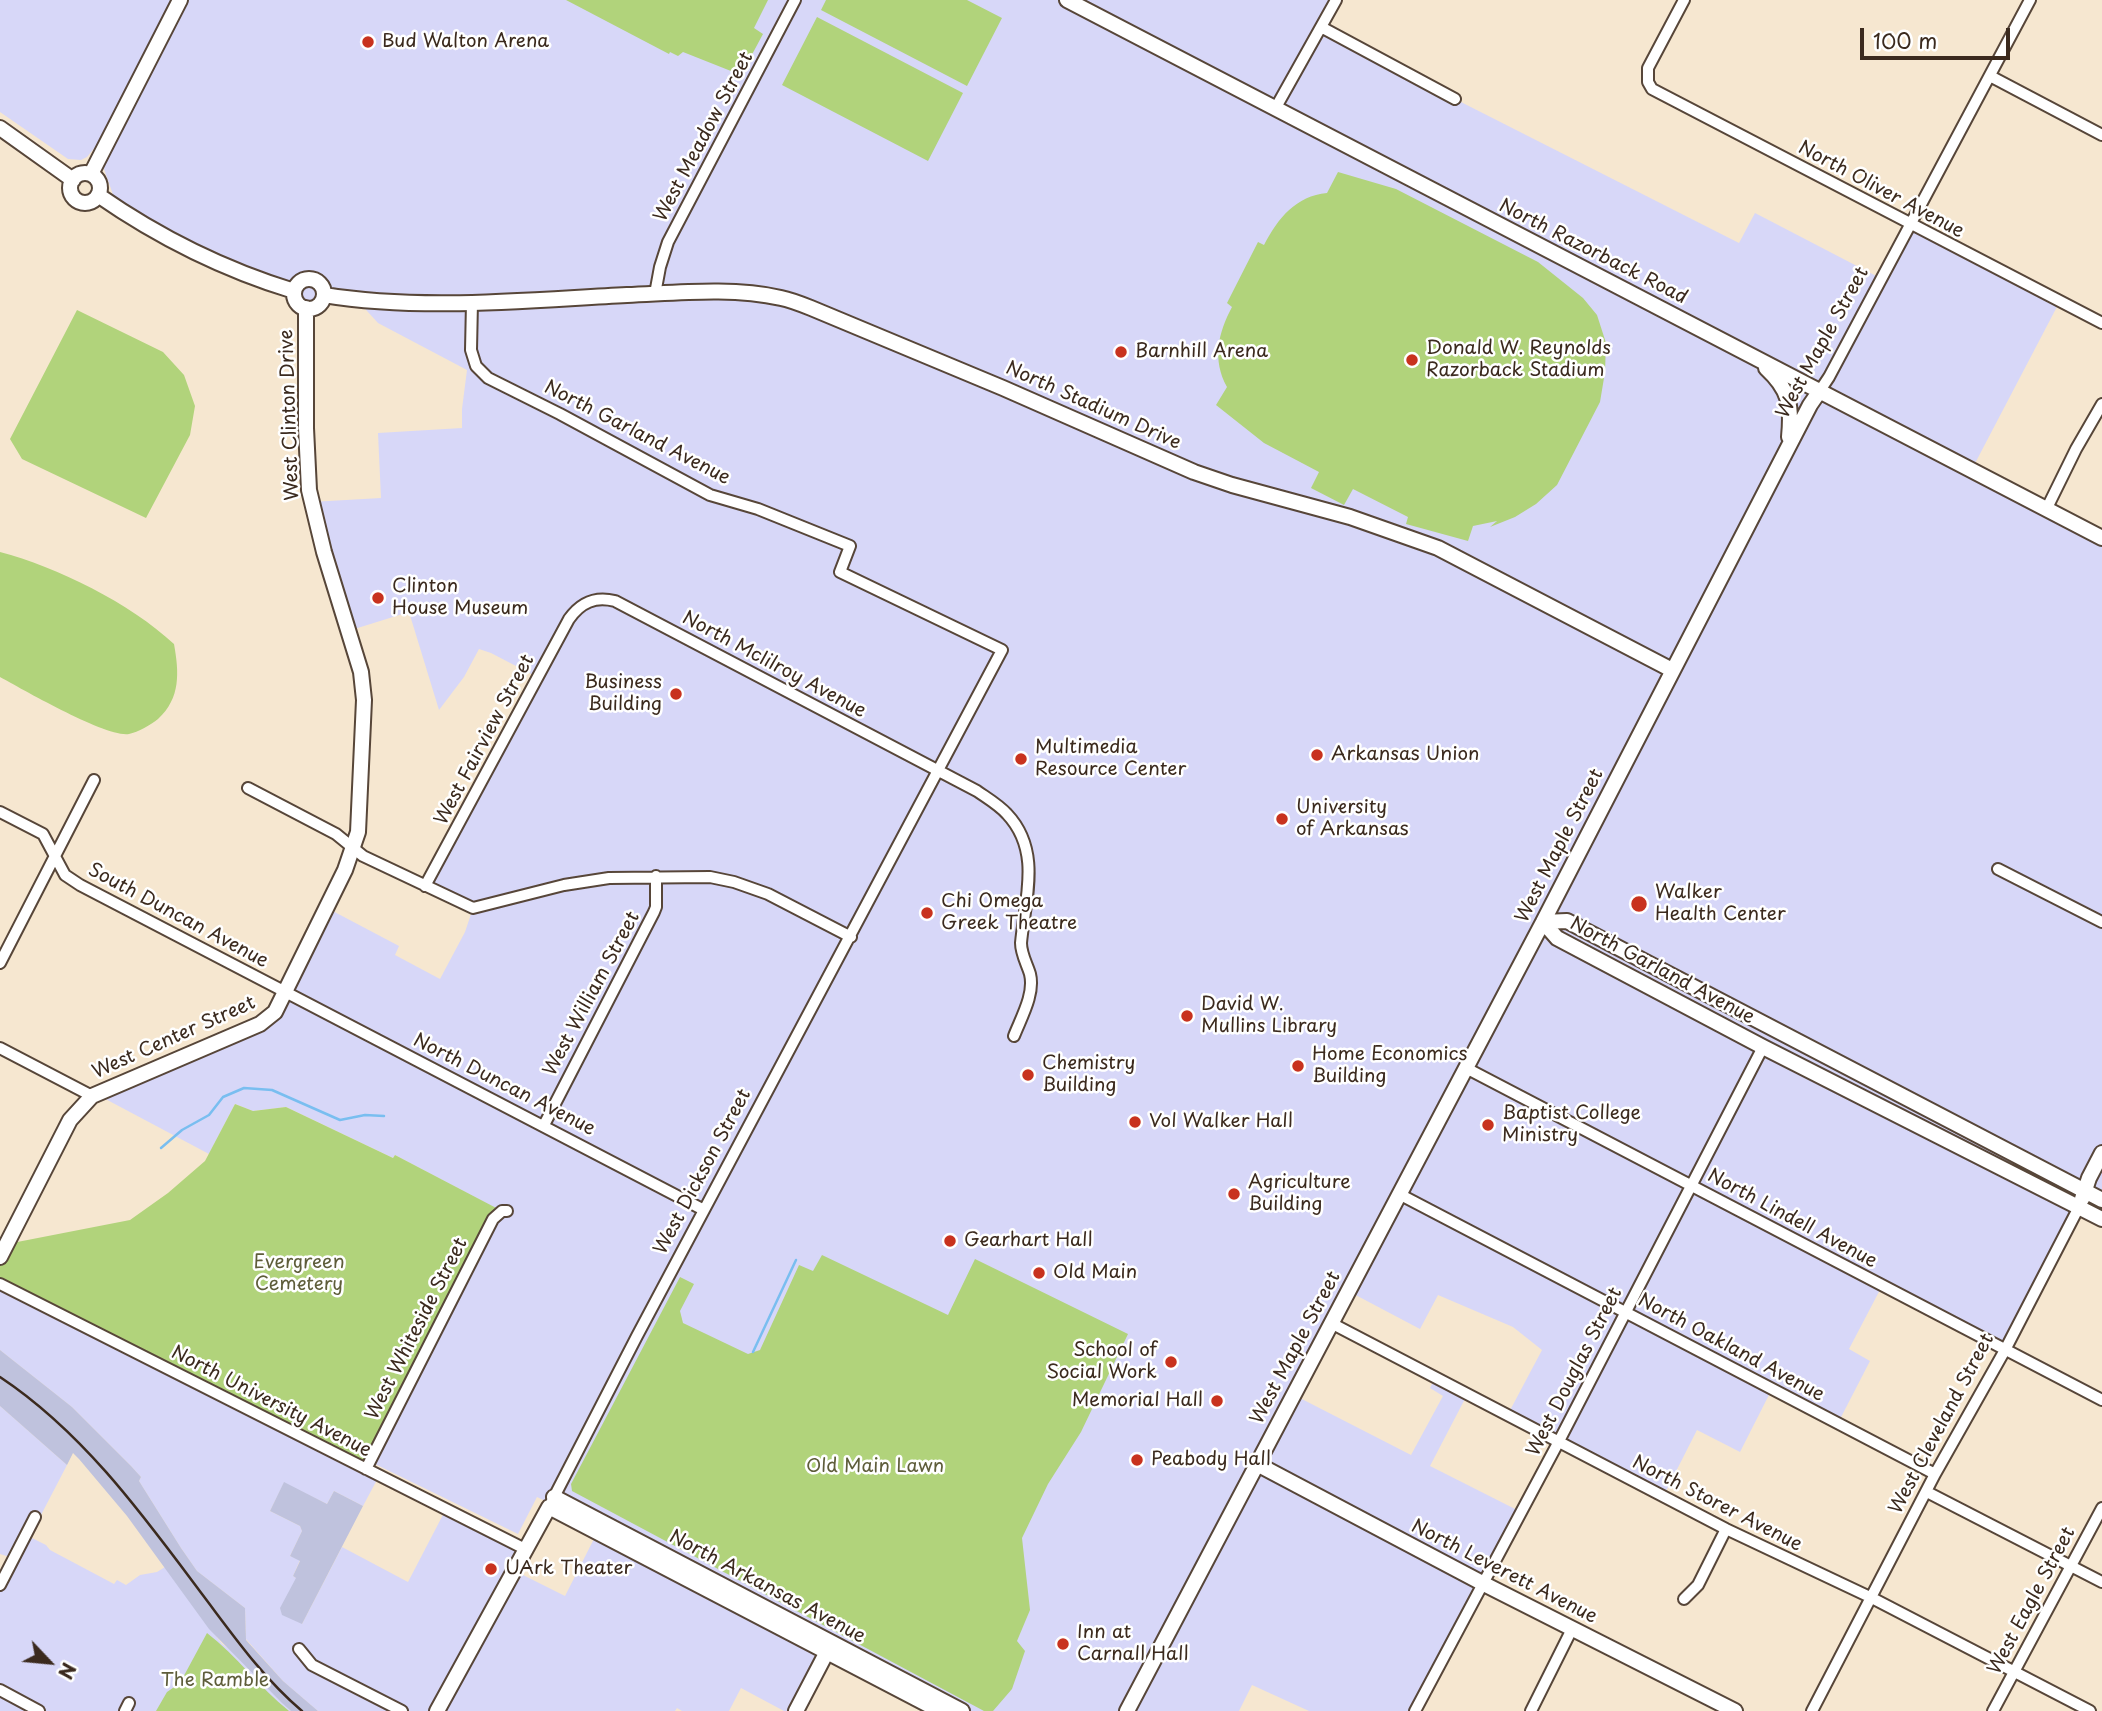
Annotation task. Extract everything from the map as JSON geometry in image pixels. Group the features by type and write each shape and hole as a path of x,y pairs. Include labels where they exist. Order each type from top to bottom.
{"street":[{"path":"91,174 180,0"},
{"name":"West Meadow Street","path":"655,294 668,242 795,0"},
{"path":"1275,109 1336,0"},
{"name":"North Oliver Avenue","path":"1684,0 1648,68 1648,82 1660,93 2102,323"},
{"name":"West Maple Street","path":"1127,1711 1543,922 1789,446 1829,377 2030,0"},
{"name":"North Razorback Road","path":"1069,1 2102,538"},
{"path":"1321,27 1455,99"},
{"path":"1990,76 2102,135"},
{"path":"0,128 72,180"},
{"path":"81,174 91,174 99,182 98,195 93,200 80,202 71,193 72,180 81,174"},
{"path":"98,195 123,213 177,243 262,281 294,291"},
{"path":"311,279 321,284 324,295 319,305 306,309 297,302 294,291 300,282 311,279"},
{"name":"North Stadium Drive","path":"324,295 357,300 472,302 655,294 745,293 781,298 1003,388 1194,472 1350,517 1438,548 1672,670"},
{"name":"North Garland Avenue","path":"472,302 471,350 480,372 488,378 710,495 758,509 850,546 840,572 1002,650"},
{"name":"West Clinton Drive","path":"306,309 309,490 324,552 360,672 364,700 355,848"},
{"path":"1754,358 1784,389 1791,405 1789,446"},
{"path":"2046,510 2102,404"},
{"name":"West Fairview Street","path":"425,886 575,610 592,600"},
{"name":"North McIilroy Avenue","path":"592,600 615,601 976,791 1008,814 1021,835 1029,856 1029,887 1021,947 1031,978 1029,995 1014,1036"},
{"name":"West Dickson Street","path":"437,1711 527,1549 1002,650"},
{"path":"0,963 94,780"},
{"path":"248,788 336,834 363,856 473,908 564,885 609,878 710,877 742,884 768,894 851,937"},
{"name":"South Duncan Avenue","path":"0,812 43,834 65,875 80,885 286,992"},
{"name":"West Center Street","path":"0,1257 69,1120 92,1096 260,1024 275,1012 355,848"},
{"path":"1998,869 2102,922"},
{"name":"West William Street","path":"544,1125 654,912 656,876"},
{"name":"North Garland Avenue","path":"1543,922 1567,921 2102,1200"},
{"name":"North Garland Avenue","path":"1543,922 1557,938 1763,1047 2102,1219"},
{"name":"North Duncan Avenue","path":"286,992 704,1210"},
{"name":"West Douglas Street","path":"1415,1711 1558,1443 1763,1047"},
{"path":"0,1048 92,1096"},
{"name":"North Lindell Avenue","path":"1466,1068 2102,1400"},
{"name":"West Cleveland Street","path":"1812,1711 1936,1474 2005,1350 2079,1207 2102,1153"},
{"name":"North Oakland Avenue","path":"1399,1194 1936,1474"},
{"name":"West Whiteside Street","path":"366,1469 493,1219 502,1211 507,1211"},
{"name":"North University Avenue","path":"0,1284 527,1549"},
{"name":"North Storer Avenue","path":"1331,1323 1726,1529 1872,1598 2090,1711"},
{"name":"North Leverett Avenue","path":"1257,1465 1735,1711"},
{"path":"1927,1492 2102,1582"},
{"name":"North Arkansas Avenue","path":"552,1502 950,1710"},
{"name":"West Eagle Street","path":"1993,1711 2102,1507"},
{"path":"0,1585 36,1517"},
{"path":"1684,1599 1698,1584 1726,1529"},
{"path":"1531,1711 1572,1629"},
{"path":"796,1711 829,1647"},
{"path":"299,1649 312,1665 402,1711"},
{"path":"0,1690 39,1711"}],"shaded area":[{"name":"University of Arkansas","path":"0,0 1336,0 1321,26 1455,99 1739,243 1755,213 1880,278 1909,224 2060,301 1971,471 2102,538 2102,1200 2086,1191 2005,1350 1882,1286 1849,1349 1870,1361 1838,1423 1772,1389 1740,1452 1697,1430 1663,1497 1507,1416 1542,1350 1513,1327 1438,1295 1420,1329 1348,1291 1294,1395 1411,1455 1443,1396 1430,1388 1435,1378 1467,1395 1430,1466 1521,1512 1415,1711 1309,1711 1252,1685 1239,1711 940,1711 826,1652 796,1711 784,1711 741,1688 729,1711 682,1711 677,1708 675,1711 318,1711 283,1681 246,1639 245,1608 197,1571 139,1481 141,1477 72,1407 0,1350 0,1284 379,1476 363,1506 334,1491 327,1504 284,1483 270,1511 300,1526 302,1531 290,1556 300,1560 293,1576 296,1578 302,1624 342,1547 408,1582 446,1509 527,1550 513,1570 565,1596 600,1527 537,1497 518,1534 375,1464 501,1211 395,1155 393,1158 286,1107 253,1111 235,1104 209,1154 96,1094 260,1024 327,908 399,946 395,955 440,979 465,932 473,908 425,886 539,678 479,649 464,677 439,710 409,612 348,631 311,502 381,498 378,433 462,428 467,370 378,323 357,300 323,300 319,305 306,308 297,302 294,291 118,209 96,146 81,160 68,159 0,112"},
{"path":"0,1350 72,1407 141,1477 139,1481 197,1571 245,1608 246,1640 283,1681 318,1711 291,1711 282,1703 209,1629 127,1516 79,1459 73,1453 67,1465 0,1406"},
{"path":"0,1406 67,1465 41,1515 35,1517 26,1535 114,1584 117,1580 126,1585 140,1575 157,1572 165,1567 222,1644 234,1652 291,1711 0,1711 0,1585 13,1558 0,1554"},
{"path":"284,1482 327,1504 334,1491 363,1506 302,1624 282,1615 280,1608 296,1578 293,1576 300,1561 290,1556 302,1531 300,1526 270,1511"}],"green space":[{"path":"566,0 768,0 754,28 763,34 741,75 683,52 678,56 670,52 669,54"},
{"path":"826,0 967,0 1002,18 967,86 821,10"},
{"path":"817,17 963,93 928,161 782,85"},
{"name":"Donald W. Reynolds Razorback Stadium","path":"1338,172 1396,189 1538,262 1583,298 1597,315 1606,343 1600,402 1557,485 1536,504 1515,517 1490,527 1497,521 1473,526 1468,541 1406,524 1408,517 1353,489 1344,505 1311,488 1319,472 1264,443 1216,405 1227,387 1218,357 1220,337 1232,307 1227,303 1258,242 1264,245 1282,217 1297,204 1327,193"},
{"path":"77,310 163,352 184,375 195,406 190,435 146,518 22,459 10,439"},
{"path":"0,552 45,567 92,588 136,614 174,644 177,684 171,702 158,719 133,733 118,733 64,711 0,677"},
{"name":"Evergreen Cemetery","path":"235,1104 253,1111 286,1107 393,1158 395,1155 502,1211 366,1469 0,1284 0,1257 7,1244 130,1220 168,1193 205,1161"},
{"name":"Old Main Lawn","path":"822,1255 948,1315 975,1259 1128,1334 1081,1432 1048,1484 1022,1538 1030,1610 1017,1641 1025,1651 1012,1689 993,1711 984,1711 572,1491 571,1484 680,1277 694,1284 680,1311 683,1323 748,1354 760,1350 799,1265 813,1271"},
{"name":"The Ramble","path":"207,1633 289,1711 156,1711 167,1692 180,1683"}],"waterway":[{"path":"161,1148 182,1130 209,1115 223,1097 244,1088 272,1090 340,1120 365,1115 384,1116"},
{"path":"753,1352 796,1260"}],"railway":[{"path":"0,1377 58,1423 110,1476 249,1655 302,1711"}],"place":[{"name":"Bud Walton Arena","path":"368,42"},
{"name":"Barnhill Arena","path":"1121,352"},
{"name":"Donald W. Reynolds Razorback Stadium","path":"1412,360"},
{"name":"Clinton House Museum","path":"378,598"},
{"name":"Business Building","path":"676,694"},
{"name":"Arkansas Union","path":"1317,755"},
{"name":"Multimedia Resource Center","path":"1021,759"},
{"name":"University of Arkansas","path":"1282,819"},
{"name":"Walker Health Center","path":"1639,904"},
{"name":"Chi Omega Greek Theatre","path":"927,913"},
{"name":"David W. Mullins Library","path":"1187,1016"},
{"name":"Home Economics Building","path":"1298,1066"},
{"name":"Chemistry Building","path":"1028,1075"},
{"name":"Vol Walker Hall","path":"1135,1122"},
{"name":"Baptist College Ministry","path":"1488,1125"},
{"name":"Agriculture Building","path":"1234,1194"},
{"name":"Gearhart Hall","path":"950,1241"},
{"name":"Old Main","path":"1039,1273"},
{"name":"School of Social Work","path":"1171,1362"},
{"name":"Memorial Hall","path":"1217,1401"},
{"name":"Peabody Hall","path":"1137,1460"},
{"name":"UArk Theater","path":"491,1569"},
{"name":"Inn at Carnall Hall","path":"1063,1644"}]}
